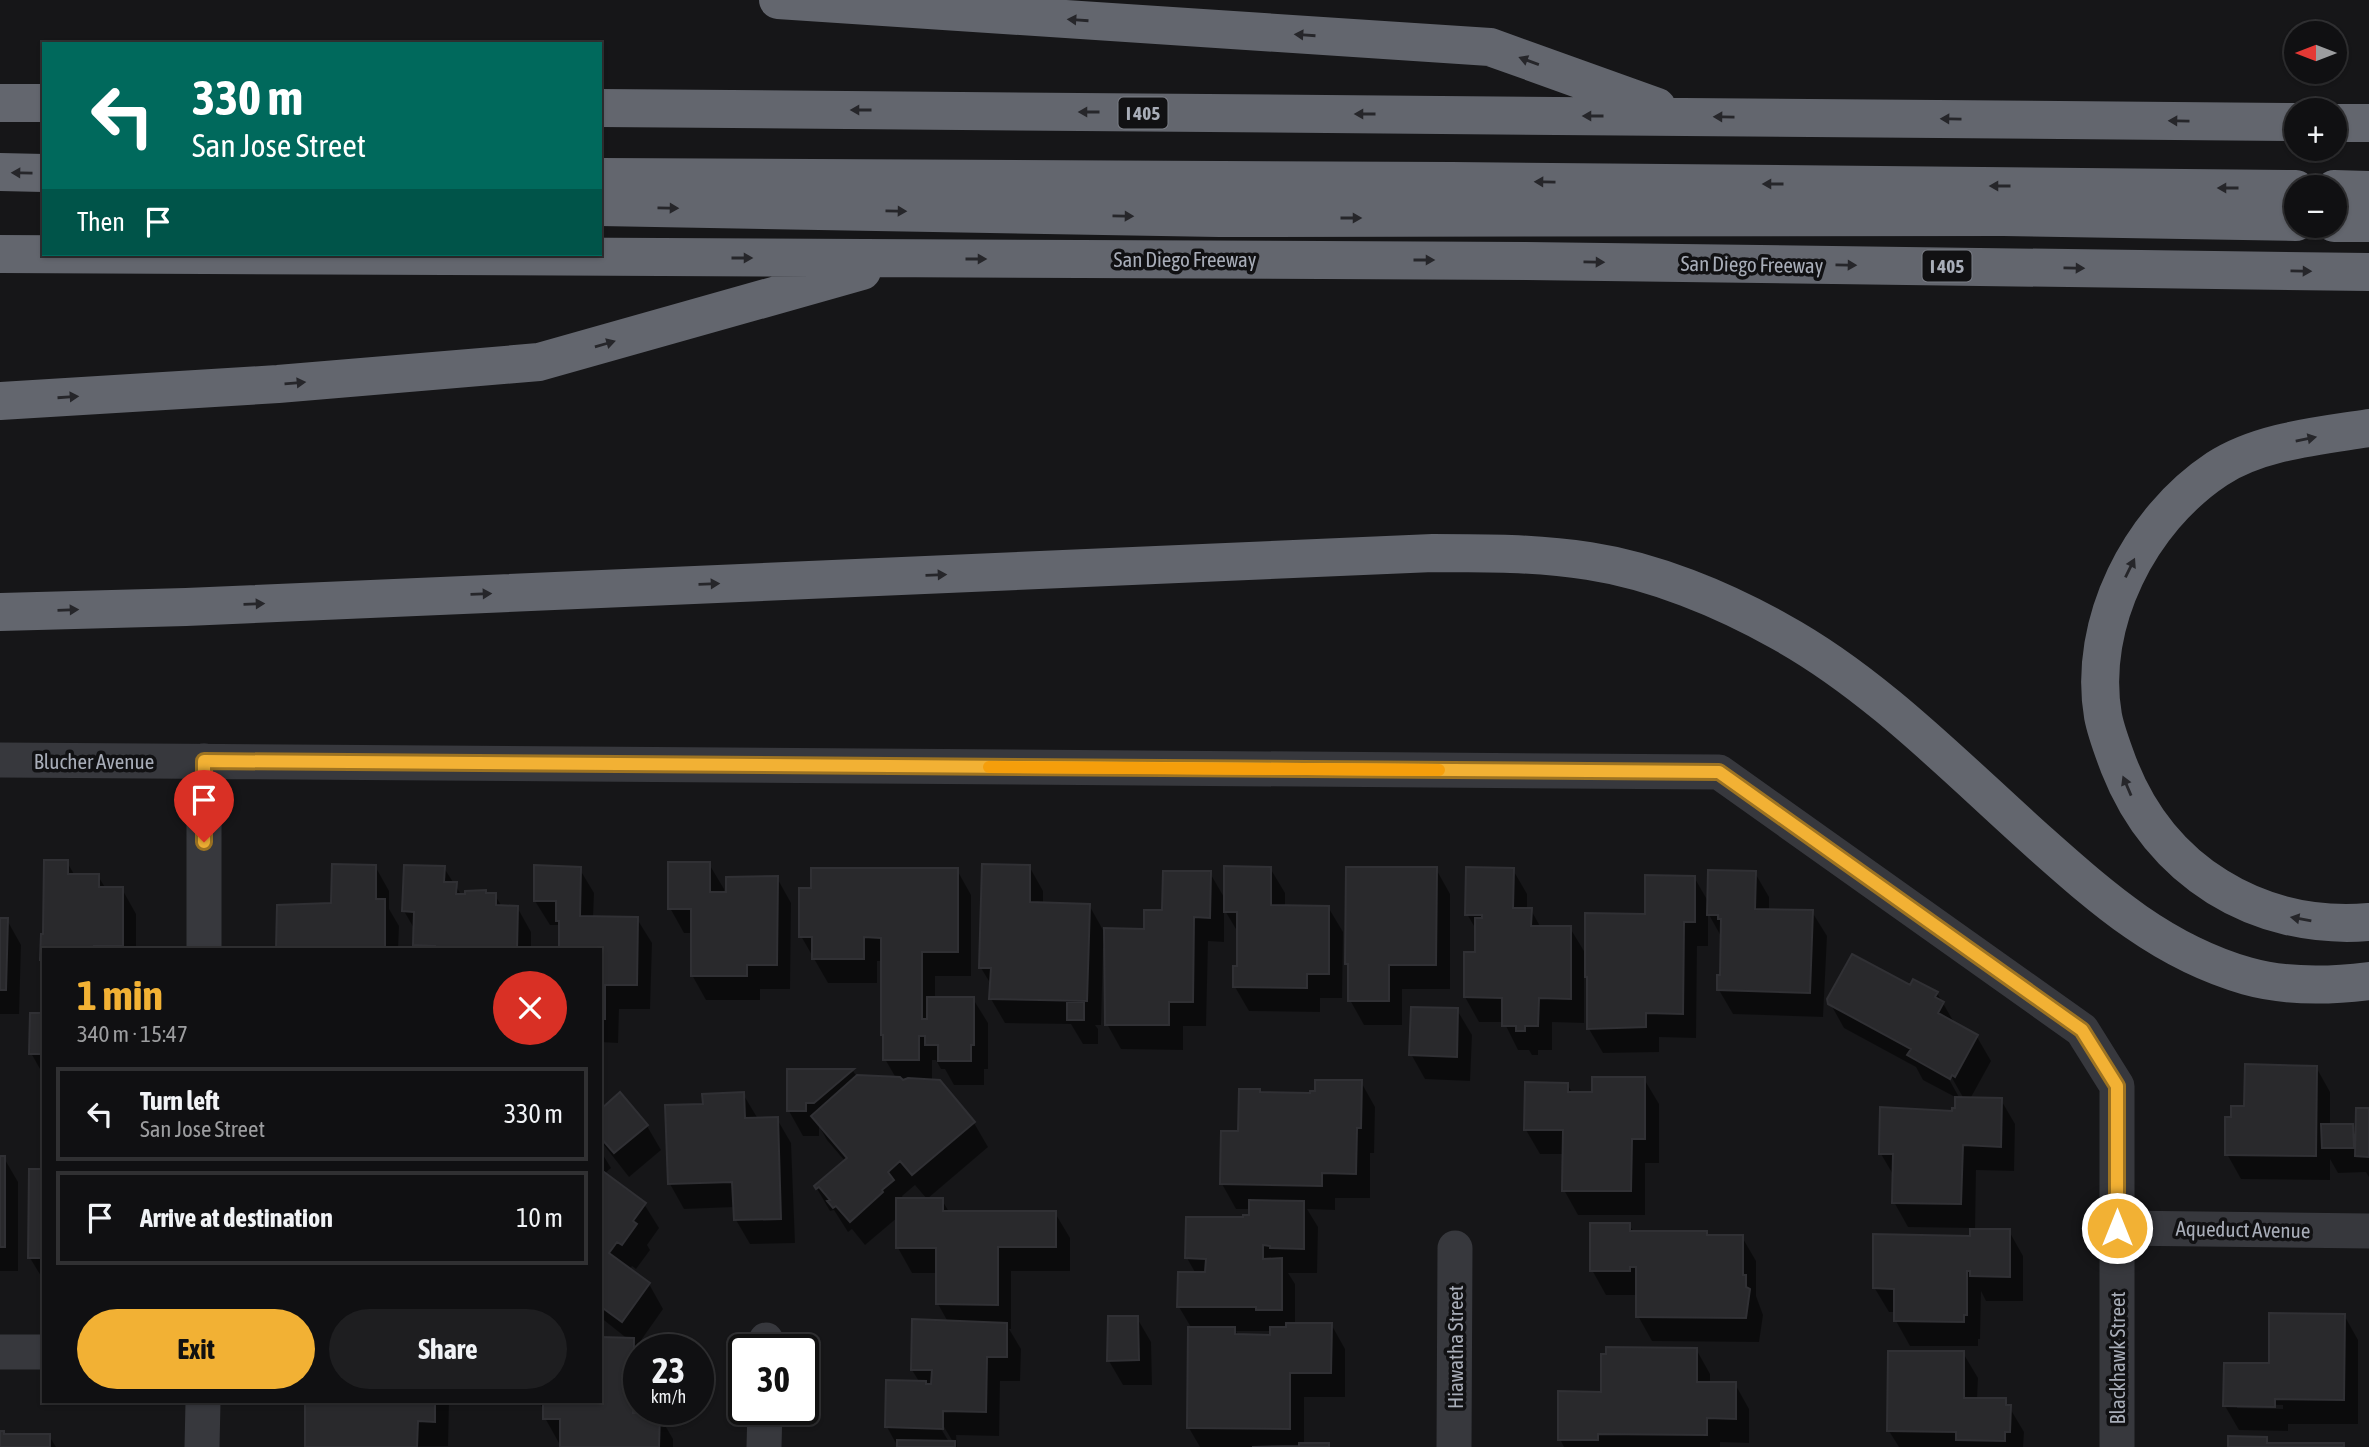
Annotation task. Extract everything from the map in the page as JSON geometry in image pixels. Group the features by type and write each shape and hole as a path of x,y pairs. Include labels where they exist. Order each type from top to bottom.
{"highway":[{"path":"778,0 1490,47 1686,117"},
{"path":"0,103 42,103"},
{"name":"I 405","path":"602,108 2284,122"},
{"path":"2347,123 2369,123"},
{"path":"0,172 42,173"},
{"path":"602,177 2284,189"},
{"path":"2347,189 2369,190"},
{"path":"602,207 1219,218 2003,217 2284,222"},
{"path":"2347,223 2369,223"},
{"name":"San Diego Freeway","path":"0,254 42,254"},
{"name":"San Diego Freeway","path":"509,256 1512,261 2369,272"},
{"path":"0,401 278,384 540,362 908,258"},
{"path":"2369,428 2256,451 2218,468 2182,497 2155,527 2133,560 2115,599 2106,633 2101,678 2103,716 2130,794 2151,826 2177,856 2229,895 2264,910 2300,920 2369,922"},
{"path":"0,612 186,607 1433,553 1514,554 1590,562 1654,577 1717,600 1780,632 1862,684 2088,886 2151,934 2206,962 2248,977 2295,985 2369,981"}],"street":[{"name":"Blucher Avenue","path":"0,760 1719,772 2082,1030 2117,1086 2117,1228"},
{"path":"204,761 204,948"},
{"name":"Aqueduct Avenue","path":"2117,1228 2369,1231"},
{"name":"Blackhawk Street","path":"2117,1228 2118,1447"},
{"name":"Hiawatha Street","path":"1454,1447 1455,1248"},
{"path":"0,1352 42,1352"},
{"path":"202,1447 203,1403"},
{"path":"764,1447 765,1425"}],"building":[{"path":"44,860 68,860 68,874 99,874 99,887 123,887 123,946 42,948 40,960"},
{"path":"668,862 710,862 710,892 726,892 726,877 778,876 777,965 747,965 747,976 691,976 691,909 668,909"},
{"path":"332,864 376,865 376,899 385,899 385,948 276,948 277,905 331,903"},
{"path":"982,864 1030,865 1030,902 1090,904 1087,1001 989,999 991,968 979,968"},
{"path":"404,865 445,866 444,882 457,882 456,894 486,890 486,893 496,893 496,905 518,906 517,948 435,948 413,945 414,912 402,911"},
{"path":"534,865 581,867 580,916 638,917 637,985 605,985 605,1019 602,1019 602,948 559,948 556,901 534,901"},
{"path":"1224,866 1271,867 1271,905 1329,906 1329,974 1307,974 1307,988 1233,987 1233,966 1237,966 1237,912 1224,912"},
{"path":"1346,867 1437,867 1436,965 1389,965 1389,1001 1348,1001 1348,964 1345,964"},
{"path":"1466,867 1514,868 1513,908 1532,908 1531,926 1571,926 1571,999 1539,998 1538,1026 1525,1026 1525,1031 1516,1031 1516,1026 1502,1026 1502,998 1464,997 1464,952 1475,952 1475,918 1482,918 1482,915 1465,915"},
{"path":"811,868 958,868 958,952 922,952 922,1019 927,1019 927,997 974,997 974,1045 971,1045 971,1061 938,1061 938,1045 925,1045 925,1036 919,1036 919,1060 883,1060 881,938 864,937 864,959 812,959 812,937 799,937 799,888 811,888"},
{"path":"1708,870 1756,871 1755,909 1813,910 1810,993 1717,990 1717,975 1720,975 1721,919 1718,919 1718,915 1707,915"},
{"path":"1163,871 1211,871 1210,918 1194,917 1193,1002 1169,1002 1169,1025 1105,1025 1104,928 1144,929 1144,910 1162,910"},
{"path":"1645,875 1695,876 1695,922 1684,922 1683,1014 1646,1013 1646,1027 1587,1029 1585,913 1645,914"},
{"path":"0,918 8,918 6,990 0,990"},
{"path":"1852,954 1910,985 1913,979 1938,992 1935,997 1944,1002 1938,1013 1978,1035 1955,1077 1952,1075 1950,1079 1907,1055 1911,1049 1828,1004 1827,999"},
{"path":"1067,1002 1084,1002 1084,1020 1067,1020"},
{"path":"1411,1007 1458,1008 1457,1057 1409,1055"},
{"path":"30,1013 42,1013 42,1054 29,1054"},
{"path":"2245,1064 2317,1066 2316,1156 2225,1155 2225,1117 2231,1117 2231,1106 2244,1106"},
{"path":"787,1069 854,1069 814,1103 806,1103 806,1111 787,1111"},
{"path":"857,1075 900,1077 903,1080 940,1080 975,1122 912,1175 900,1161 888,1172 894,1180 850,1222 836,1206 833,1208 819,1187 816,1189 814,1186 847,1158 811,1116"},
{"path":"1592,1077 1645,1077 1645,1139 1632,1139 1631,1191 1562,1191 1563,1130 1524,1130 1525,1082 1568,1083 1568,1092 1592,1092"},
{"path":"1315,1080 1362,1080 1356,1174 1322,1173 1322,1186 1220,1184 1221,1131 1238,1131 1239,1089 1310,1093 1315,1091"},
{"path":"620,1092 648,1125 614,1153 602,1139 602,1108"},
{"path":"744,1092 745,1118 778,1117 781,1219 734,1220 732,1182 668,1184 665,1105 703,1104 702,1094"},
{"path":"1955,1097 2002,1098 2001,1147 1963,1145 1961,1204 1892,1203 1893,1154 1879,1154 1880,1107 1952,1111 1952,1108 1955,1108"},
{"path":"2356,1108 2369,1108 2369,1157 2355,1156"},
{"path":"2321,1124 2353,1124 2354,1148 2322,1148"},
{"path":"0,1156 5,1156 5,1247 0,1247"},
{"path":"29,1169 42,1169 42,1258 28,1258"},
{"path":"602,1170 646,1203 633,1221 637,1224 622,1245 617,1242 609,1253 650,1283 622,1322 602,1307"},
{"path":"896,1198 943,1198 943,1211 1056,1211 1056,1247 998,1247 998,1305 936,1304 936,1248 896,1248"},
{"path":"1249,1200 1304,1201 1304,1249 1270,1248 1263,1245 1263,1259 1282,1258 1282,1310 1256,1310 1256,1307 1177,1307 1178,1272 1205,1272 1206,1259 1185,1258 1186,1217 1243,1217 1249,1215"},
{"path":"1590,1223 1630,1223 1630,1231 1707,1231 1707,1235 1743,1235 1743,1275 1746,1275 1746,1287 1750,1289 1746,1318 1636,1317 1636,1267 1630,1267 1630,1271 1590,1271"},
{"path":"1970,1229 2010,1229 2010,1277 1970,1276 1970,1271 1967,1271 1967,1315 1964,1315 1964,1322 1894,1321 1894,1289 1873,1288 1873,1234 1970,1236"},
{"path":"2269,1313 2345,1314 2344,1400 2275,1399 2275,1407 2223,1406 2224,1363 2269,1363"},
{"path":"1108,1316 1138,1316 1139,1360 1107,1361"},
{"path":"912,1319 1007,1323 1007,1357 987,1357 986,1412 943,1411 943,1429 885,1427 886,1380 926,1381 926,1384 931,1384 932,1370 911,1370"},
{"path":"1286,1323 1332,1323 1331,1373 1290,1373 1290,1429 1187,1428 1188,1327 1235,1327 1235,1334 1270,1335 1270,1327 1286,1327"},
{"path":"602,1337 623,1338 623,1425 660,1425 659,1447 560,1447 560,1419 543,1419 543,1403 602,1403"},
{"path":"1606,1347 1697,1348 1697,1382 1736,1382 1736,1419 1707,1418 1707,1435 1598,1434 1598,1440 1558,1440 1558,1391 1601,1392 1601,1354 1606,1354"},
{"path":"1888,1351 1964,1351 1964,1398 2006,1398 2006,1405 2011,1405 2010,1432 2005,1432 2005,1441 1956,1440 1956,1432 1887,1431"},
{"path":"305,1403 435,1403 435,1422 418,1421 417,1447 305,1447"},
{"path":"0,1431 4,1431 4,1434 50,1434 50,1447 0,1447"},
{"path":"2228,1436 2267,1437 2267,1443 2344,1443 2344,1447 2228,1447"},
{"path":"897,1440 955,1441 955,1447 897,1447"},
{"path":"1299,1443 1329,1443 1329,1447 1252,1447 1299,1446"}],"slow traffic":[{"path":"989,767 1439,770"}],"route":[{"path":"204,842 204,761 1719,772 2082,1030 2117,1086 2117,1228"}]}
